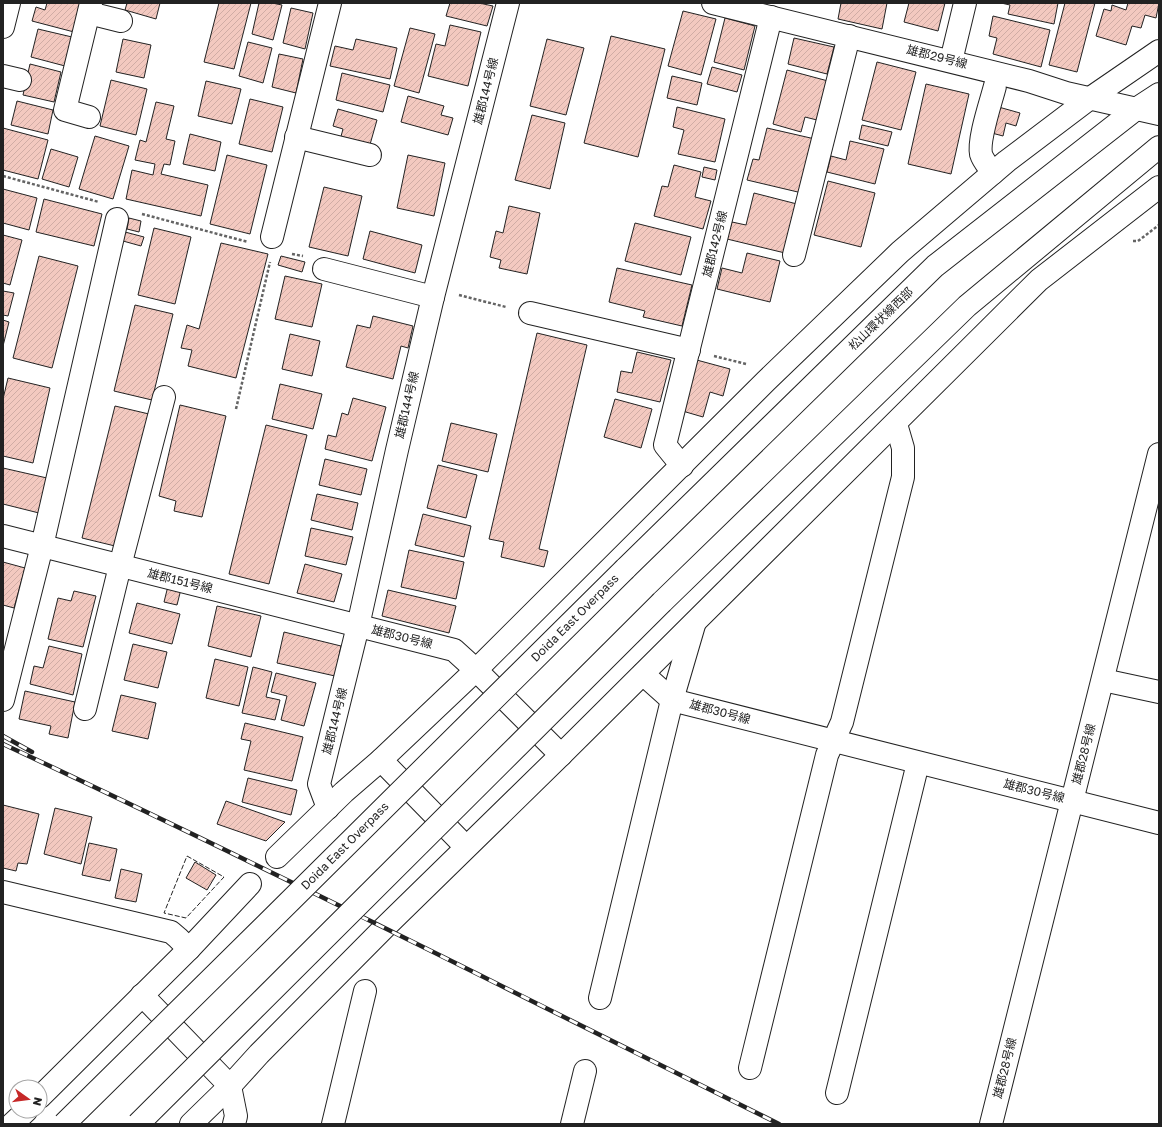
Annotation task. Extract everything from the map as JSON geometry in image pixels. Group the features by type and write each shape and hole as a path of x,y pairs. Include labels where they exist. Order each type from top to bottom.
{"street":[{"path":"3,27 9,3"},
{"path":"271,247 296,137 330,3"},
{"name":"雄郡144号線","path":"328,808 319,784 358,626 434,293 508,3"},
{"name":"雄郡29号線","path":"713,3 781,13 849,36 1030,80 1066,93 1159,114"},
{"path":"951,61 965,3"},
{"path":"89,117 64,110 90,8 121,21"},
{"name":"雄郡142号線","path":"682,466 665,445 689,350 781,13"},
{"path":"794,255 849,36"},
{"path":"277,857 476,670 766,381 900,252 993,173 1089,98 1159,52"},
{"path":"993,173 983,159 981,142 995,86"},
{"name":"松山環状線西部","path":"625,569 935,266 1136,109 1159,94"},
{"path":"296,137 370,155"},
{"path":"138,1124 662,602 967,306 1159,147"},
{"path":"191,1124 384,928 643,674 853,464 896,424 1039,280 1159,187"},
{"path":"3,700 42,546 118,220"},
{"path":"324,269 434,293"},
{"path":"530,314 689,350"},
{"path":"85,709 164,397"},
{"path":"750,1068 827,755 842,722 903,477 903,448 896,424"},
{"name":"雄郡28号線","path":"991,1124 1159,454"},
{"name":"雄郡151号線","path":"3,536 358,626"},
{"name":"Doida East Overpass","path":"64,1124 625,569"},
{"path":"600,998 672,700 694,623"},
{"name":"雄郡30号線","path":"358,626 454,650 561,755"},
{"name":"雄郡30号線","path":"643,674 672,700 918,763 1159,822"},
{"path":"1103,680 1159,692"},
{"path":"381,760 466,847"},
{"path":"837,1093 918,763"},
{"path":"48,1089 189,948 250,884"},
{"path":"3,892 171,932 189,948"},
{"path":"332,1124 365,991"},
{"path":"142,995 230,1086 236,1116 234,1124"},
{"path":"572,1124 585,1071"}],"path":[{"path":"236,410 271,247"},
{"path":"287,253 310,258 324,269"},
{"path":"434,293 530,314"},
{"path":"689,350 748,365 766,381"}],"building":[{"path":"47,3 81,3 74,32 32,21 36,7 45,10"},
{"path":"127,3 160,3 156,19 125,10"},
{"path":"219,3 251,3 234,69 204,62"},
{"path":"259,3 282,5 273,40 252,34"},
{"path":"450,3 479,3 493,6 487,26 446,16"},
{"path":"841,3 887,3 882,29 838,19"},
{"path":"909,3 945,3 938,31 904,22"},
{"path":"1001,3 1058,3 1054,24 1008,14 1010,5"},
{"path":"1065,3 1095,3 1077,72 1049,65"},
{"path":"1128,3 1159,3 1156,18 1145,15 1141,28 1132,26 1126,45 1096,36 1104,9 1111,11 1112,5 1126,10"},
{"path":"291,8 313,13 305,49 283,43"},
{"path":"683,11 716,19 701,75 668,66"},
{"path":"993,16 1050,30 1041,67 993,54 997,38 989,36"},
{"path":"725,18 755,26 744,70 714,62"},
{"path":"450,25 481,32 468,86 428,76 436,44 445,46"},
{"path":"410,28 435,34 419,93 394,86"},
{"path":"38,29 72,37 65,66 31,57"},
{"path":"611,36 665,49 638,157 584,143"},
{"path":"794,38 834,47 827,74 788,64"},
{"path":"123,39 151,45 144,78 116,72"},
{"path":"356,39 397,48 390,79 330,66 335,46 353,50"},
{"path":"547,39 584,48 566,115 530,106"},
{"path":"248,42 272,48 263,83 239,76"},
{"path":"279,54 303,59 296,93 272,87"},
{"path":"877,62 916,72 901,130 862,120"},
{"path":"30,64 61,72 54,102 23,95"},
{"path":"712,67 742,75 737,92 707,84"},
{"path":"787,70 828,81 817,120 805,117 801,132 773,124"},
{"path":"342,73 390,85 383,112 336,100"},
{"path":"672,76 702,83 697,105 667,98"},
{"path":"111,80 147,89 136,135 100,126"},
{"path":"206,81 241,89 232,124 198,116"},
{"path":"926,84 969,94 951,174 908,164"},
{"path":"408,96 444,106 441,115 453,118 448,135 401,122"},
{"path":"250,99 283,107 272,152 239,144"},
{"path":"17,101 53,110 48,134 11,125"},
{"path":"156,102 174,106 166,139 175,141 170,165 164,164 161,174 208,185 201,216 126,199 132,170 153,175 155,164 135,160 140,140 146,142"},
{"path":"995,106 1020,113 1016,126 1006,123 1003,136 988,132"},
{"path":"677,107 725,119 715,162 678,154 684,130 673,127"},
{"path":"338,109 377,120 369,148 340,140 343,129 333,126"},
{"path":"532,115 565,123 550,189 515,180"},
{"path":"862,125 892,132 888,146 859,139"},
{"path":"3,128 48,140 38,179 3,170"},
{"path":"767,128 815,139 802,193 747,180 753,159 759,160"},
{"path":"190,134 221,142 215,171 183,164"},
{"path":"95,136 129,146 113,199 79,189"},
{"path":"850,141 884,149 875,184 827,172 831,156 846,160"},
{"path":"51,149 78,157 69,187 42,179"},
{"path":"227,155 267,165 250,234 210,224"},
{"path":"408,155 445,163 434,216 397,208"},
{"path":"674,165 701,172 695,197 711,201 703,229 654,216 662,186 668,187"},
{"path":"704,167 717,170 715,180 702,177"},
{"path":"828,181 875,193 861,247 814,235"},
{"path":"324,187 362,196 348,256 309,247"},
{"path":"3,189 37,198 29,230 3,223"},
{"path":"754,193 797,204 785,253 727,239 732,222 746,225"},
{"path":"44,199 102,214 94,246 36,232"},
{"path":"509,206 540,213 527,274 499,268 501,260 490,257 496,231 503,233"},
{"path":"129,218 141,221 139,232 127,229"},
{"path":"635,223 691,237 681,275 625,261"},
{"path":"154,228 191,237 175,304 138,295"},
{"path":"370,231 422,245 415,273 363,259"},
{"path":"125,232 144,237 141,246 123,241"},
{"path":"3,235 22,240 10,285 3,283"},
{"path":"221,243 268,254 236,378 188,366 192,350 181,348 187,325 199,329"},
{"path":"747,253 780,261 770,302 717,289 722,268 742,273"},
{"path":"39,256 78,266 52,368 13,358"},
{"path":"281,256 305,262 302,272 278,265"},
{"path":"617,268 692,285 682,326 643,317 645,311 609,302"},
{"path":"285,276 322,284 312,327 275,319"},
{"path":"3,291 14,293 8,316 3,315"},
{"path":"135,305 173,314 152,400 114,391"},
{"path":"373,316 413,326 408,348 401,346 393,379 346,367 357,325 370,328"},
{"path":"3,320 9,322 3,346"},
{"path":"537,333 587,345 539,549 548,551 544,567 501,557 504,542 489,539"},
{"path":"290,334 320,341 312,376 282,369"},
{"path":"637,352 671,360 660,402 617,392 621,371 632,373"},
{"path":"693,359 730,369 723,396 710,392 703,417 679,410"},
{"path":"8,378 50,388 33,463 3,456 3,399"},
{"path":"280,384 322,394 313,429 272,419"},
{"path":"353,398 386,407 372,461 325,449 328,435 336,437 342,413 348,415"},
{"path":"615,399 652,409 641,448 604,437"},
{"path":"180,405 226,416 202,517 174,511 176,501 159,496"},
{"path":"115,406 149,414 115,546 82,538"},
{"path":"451,423 497,434 488,472 442,461"},
{"path":"266,425 307,435 269,584 229,574"},
{"path":"325,459 367,469 361,495 319,485"},
{"path":"438,465 477,475 466,518 427,508"},
{"path":"3,468 47,478 39,513 3,504"},
{"path":"317,494 358,503 352,530 311,520"},
{"path":"423,514 471,526 464,557 415,545"},
{"path":"311,528 353,537 346,565 305,556"},
{"path":"409,550 464,562 456,599 401,587"},
{"path":"3,562 25,568 14,608 3,605"},
{"path":"305,564 342,574 334,602 297,593"},
{"path":"168,586 181,589 177,605 164,602"},
{"path":"388,590 456,606 449,633 382,616"},
{"path":"74,591 96,596 83,647 48,639 58,598 71,601"},
{"path":"137,603 180,614 172,644 129,633"},
{"path":"217,606 261,616 251,657 208,646"},
{"path":"284,632 341,646 335,676 277,663"},
{"path":"133,644 167,652 158,688 124,680"},
{"path":"49,646 82,654 73,695 30,684 34,666 43,668"},
{"path":"215,659 248,667 239,706 206,698"},
{"path":"253,667 272,672 266,697 280,700 275,720 242,713"},
{"path":"276,673 316,683 304,726 281,720 287,696 271,692"},
{"path":"25,691 75,702 68,738 49,734 51,726 19,719"},
{"path":"121,695 156,703 148,739 112,731"},
{"path":"245,723 303,737 292,781 244,770 251,741 241,739"},
{"path":"248,778 297,790 291,815 242,802"},
{"path":"226,801 285,822 266,841 217,824"},
{"path":"3,805 39,814 27,864 18,863 16,871 3,868"},
{"path":"55,808 92,817 81,864 44,854"},
{"path":"89,843 117,849 110,881 82,875"},
{"path":"195,862 216,875 207,890 186,878"},
{"path":"121,869 142,874 136,902 115,898"}],"railway":[{"path":"3,736 32,752"},
{"path":"3,744 295,884 779,1124"}],"fence":[{"path":"187,856 224,877 186,918 164,913 187,856"}]}
